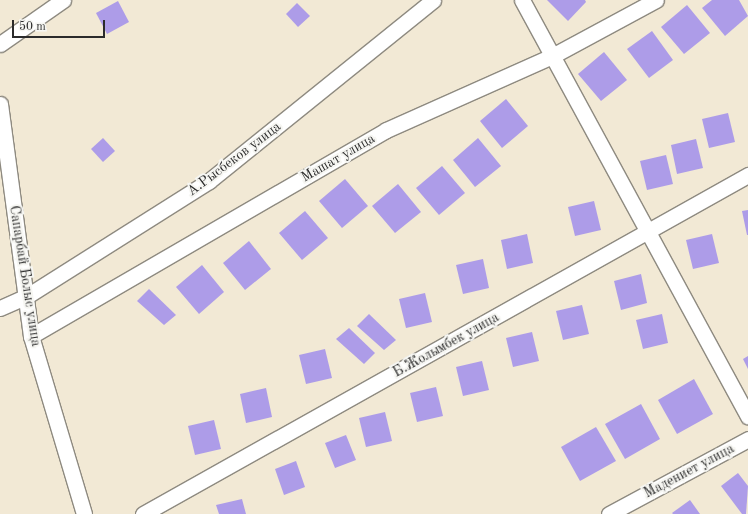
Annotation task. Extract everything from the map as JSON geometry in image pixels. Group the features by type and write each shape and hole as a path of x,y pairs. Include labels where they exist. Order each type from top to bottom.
{"street":[{"path":"0,44 63,0"},
{"name":"А.Рысбеков улица","path":"0,308 27,296 209,181 433,0"},
{"path":"522,0 646,233 748,417"},
{"name":"Машат улица","path":"31,336 386,130 552,56 656,0"},
{"name":"Сапарбай Болыс улица","path":"0,104 27,296 31,336 84,514"},
{"name":"Б.Жолымбек улица","path":"143,514 748,175"},
{"name":"Мадениет улица","path":"609,514 748,439"}],"building":[{"path":"547,0 585,0 586,2 568,21"},
{"path":"712,0 739,0 748,16 725,36 702,8"},
{"path":"118,1 129,22 107,34 96,13"},
{"path":"297,3 310,16 298,27 286,14"},
{"path":"687,5 710,33 684,54 661,27"},
{"path":"652,31 673,60 649,78 627,49"},
{"path":"604,52 627,80 601,101 578,74"},
{"path":"506,99 528,126 502,148 480,121"},
{"path":"728,113 735,142 709,148 702,119"},
{"path":"103,138 115,151 103,162 91,149"},
{"path":"478,138 501,166 475,187 453,160"},
{"path":"696,139 703,168 677,174 671,145"},
{"path":"666,155 673,184 647,190 640,161"},
{"path":"442,166 465,193 439,215 416,188"},
{"path":"345,179 368,206 342,228 319,201"},
{"path":"398,184 421,212 395,233 372,206"},
{"path":"594,201 601,230 575,236 568,207"},
{"path":"748,210 748,235 747,235 742,211"},
{"path":"305,211 328,238 302,260 279,233"},
{"path":"527,234 533,263 507,269 501,240"},
{"path":"712,234 719,263 693,269 686,240"},
{"path":"249,241 271,269 245,290 223,263"},
{"path":"483,259 489,288 463,294 456,265"},
{"path":"202,265 224,292 199,314 176,287"},
{"path":"641,274 647,303 621,310 614,281"},
{"path":"149,289 176,315 164,325 137,301"},
{"path":"425,293 432,322 406,328 399,299"},
{"path":"582,305 589,334 563,340 556,311"},
{"path":"369,314 396,340 384,350 357,326"},
{"path":"662,314 668,343 643,349 636,320"},
{"path":"349,328 375,353 364,364 336,339"},
{"path":"532,332 539,361 513,367 506,338"},
{"path":"325,349 332,378 306,384 299,355"},
{"path":"748,356 748,369 743,359"},
{"path":"482,361 489,390 463,396 456,367"},
{"path":"694,379 713,414 677,434 658,400"},
{"path":"436,387 443,416 417,422 410,393"},
{"path":"266,388 272,417 246,423 240,394"},
{"path":"641,404 660,439 625,459 605,424"},
{"path":"385,412 392,441 366,447 359,418"},
{"path":"214,420 221,449 195,455 188,426"},
{"path":"596,427 616,461 580,481 561,447"},
{"path":"346,435 356,460 335,468 325,443"},
{"path":"296,461 305,487 284,495 275,469"},
{"path":"738,473 748,486 746,514 742,514 721,486"},
{"path":"242,499 246,514 219,514 216,505"},
{"path":"690,500 700,514 672,513"}]}
